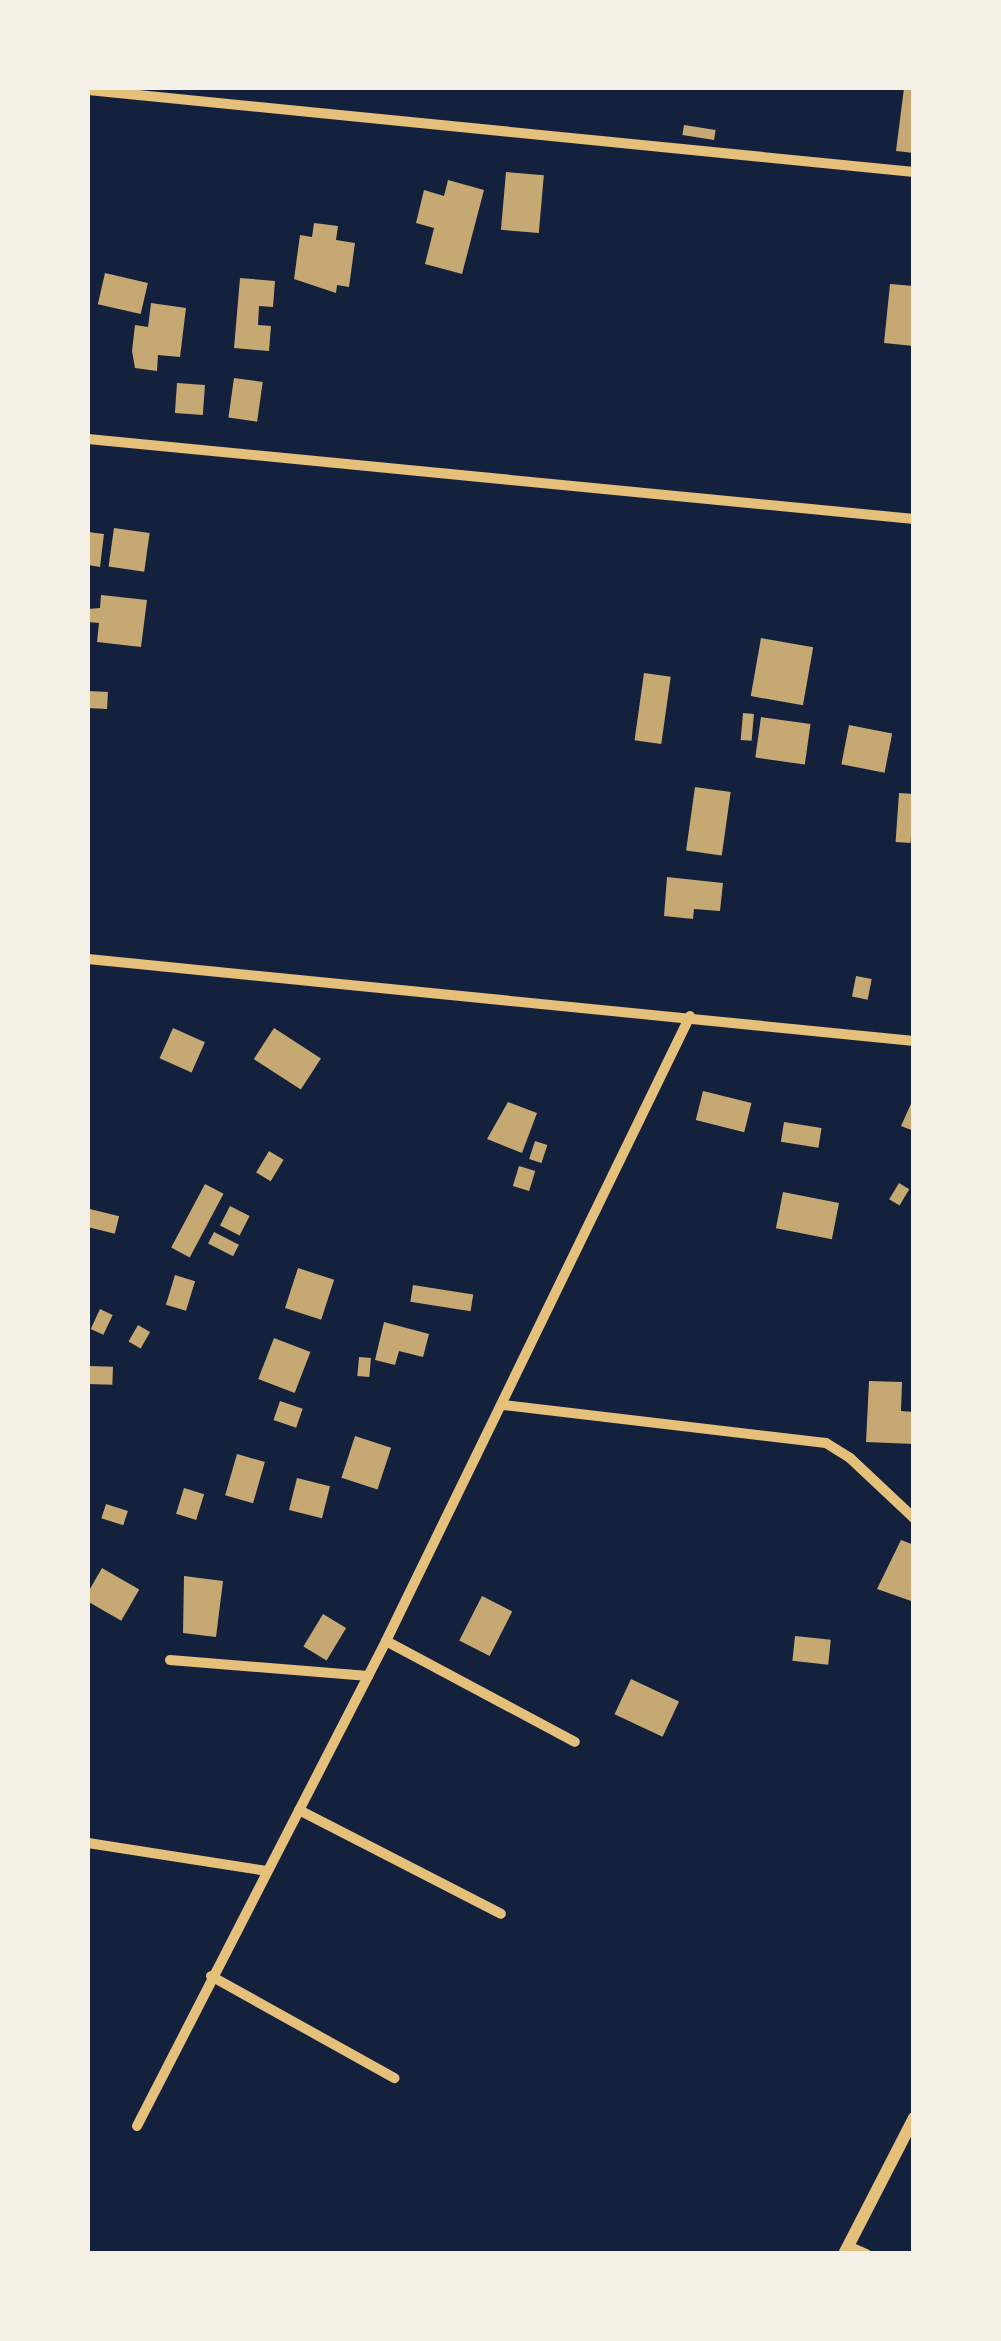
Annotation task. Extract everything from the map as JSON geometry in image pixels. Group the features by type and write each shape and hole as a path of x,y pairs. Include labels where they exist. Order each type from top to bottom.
{"street":[{"path":"88,90 914,172"},
{"path":"88,439 914,519"},
{"path":"88,959 914,1041"},
{"path":"137,2126 386,1641 690,1016"},
{"path":"502,1405 826,1444 850,1458 914,1518"},
{"path":"386,1641 574,1742"},
{"path":"170,1660 368,1676"},
{"path":"299,1810 500,1914"},
{"path":"88,1844 267,1870"},
{"path":"211,1976 394,2078"},
{"path":"866,2254 846,2250 914,2118"}],"building":[{"path":"904,88 914,88 914,153 896,151"},
{"path":"684,125 716,130 714,140 682,135"},
{"path":"506,172 544,175 539,233 501,230"},
{"path":"448,180 484,190 462,274 425,264 434,228 416,223 424,190 444,196"},
{"path":"314,223 338,226 336,240 355,243 349,287 337,285 336,293 294,279 300,235 312,237"},
{"path":"105,273 148,283 141,314 98,304"},
{"path":"240,278 275,281 273,307 259,306 258,325 271,326 269,351 234,348"},
{"path":"890,284 914,286 914,346 884,343"},
{"path":"151,303 186,308 180,357 158,355 157,371 135,368 132,351 135,325 148,327"},
{"path":"234,378 263,382 257,422 228,418"},
{"path":"177,383 205,385 203,415 175,413"},
{"path":"114,528 150,533 144,572 109,567"},
{"path":"88,532 104,534 100,567 88,565"},
{"path":"101,595 147,600 141,647 97,642 99,623 88,622 88,609 100,608"},
{"path":"761,638 813,647 803,705 751,696"},
{"path":"644,673 671,677 661,744 635,740"},
{"path":"88,691 108,692 107,709 88,708"},
{"path":"743,713 754,714 752,741 741,740"},
{"path":"761,717 811,724 805,765 755,758"},
{"path":"849,725 892,733 885,773 841,764"},
{"path":"695,787 731,792 722,855 686,850"},
{"path":"899,793 914,794 911,843 896,842"},
{"path":"667,877 723,883 720,911 694,909 693,919 664,916"},
{"path":"856,976 872,979 868,1000 852,997"},
{"path":"173,1028 205,1042 192,1072 160,1058"},
{"path":"274,1028 321,1058 301,1090 254,1059"},
{"path":"703,1091 752,1103 744,1132 696,1120"},
{"path":"914,1097 914,1131 901,1126"},
{"path":"508,1102 537,1113 522,1153 487,1139"},
{"path":"784,1122 822,1128 818,1148 781,1142"},
{"path":"535,1141 547,1145 541,1163 529,1159"},
{"path":"269,1151 284,1160 271,1181 256,1172"},
{"path":"519,1166 535,1171 529,1191 513,1186"},
{"path":"899,1183 909,1189 900,1205 889,1199"},
{"path":"205,1184 224,1194 190,1257 171,1248"},
{"path":"783,1192 839,1203 832,1239 776,1228"},
{"path":"230,1206 250,1216 240,1236 220,1226"},
{"path":"90,1209 119,1216 115,1234 88,1227"},
{"path":"214,1232 239,1245 233,1256 208,1244"},
{"path":"298,1268 334,1280 321,1320 285,1308"},
{"path":"175,1275 195,1281 186,1311 166,1305"},
{"path":"413,1285 473,1295 471,1311 410,1302"},
{"path":"100,1309 113,1315 103,1335 91,1329"},
{"path":"384,1322 429,1334 423,1357 399,1351 395,1365 375,1360"},
{"path":"138,1325 150,1332 141,1348 128,1341"},
{"path":"274,1338 310,1352 295,1393 258,1379"},
{"path":"359,1357 371,1358 369,1377 357,1376"},
{"path":"88,1366 113,1367 112,1385 88,1384"},
{"path":"869,1381 902,1382 901,1411 914,1412 914,1444 866,1442"},
{"path":"280,1401 303,1409 296,1428 273,1420"},
{"path":"355,1436 391,1448 378,1490 341,1478"},
{"path":"237,1454 265,1462 253,1503 225,1495"},
{"path":"297,1478 330,1486 322,1518 289,1510"},
{"path":"184,1488 204,1494 196,1520 176,1514"},
{"path":"106,1504 128,1511 123,1525 101,1518"},
{"path":"901,1540 914,1545 914,1602 877,1589"},
{"path":"102,1568 139,1590 121,1621 88,1601 88,1592"},
{"path":"184,1576 223,1581 216,1637 183,1633"},
{"path":"482,1596 512,1611 490,1656 459,1641"},
{"path":"323,1614 346,1628 327,1660 303,1647"},
{"path":"795,1636 831,1640 828,1665 792,1661"},
{"path":"631,1679 679,1701 663,1737 615,1714"}]}
